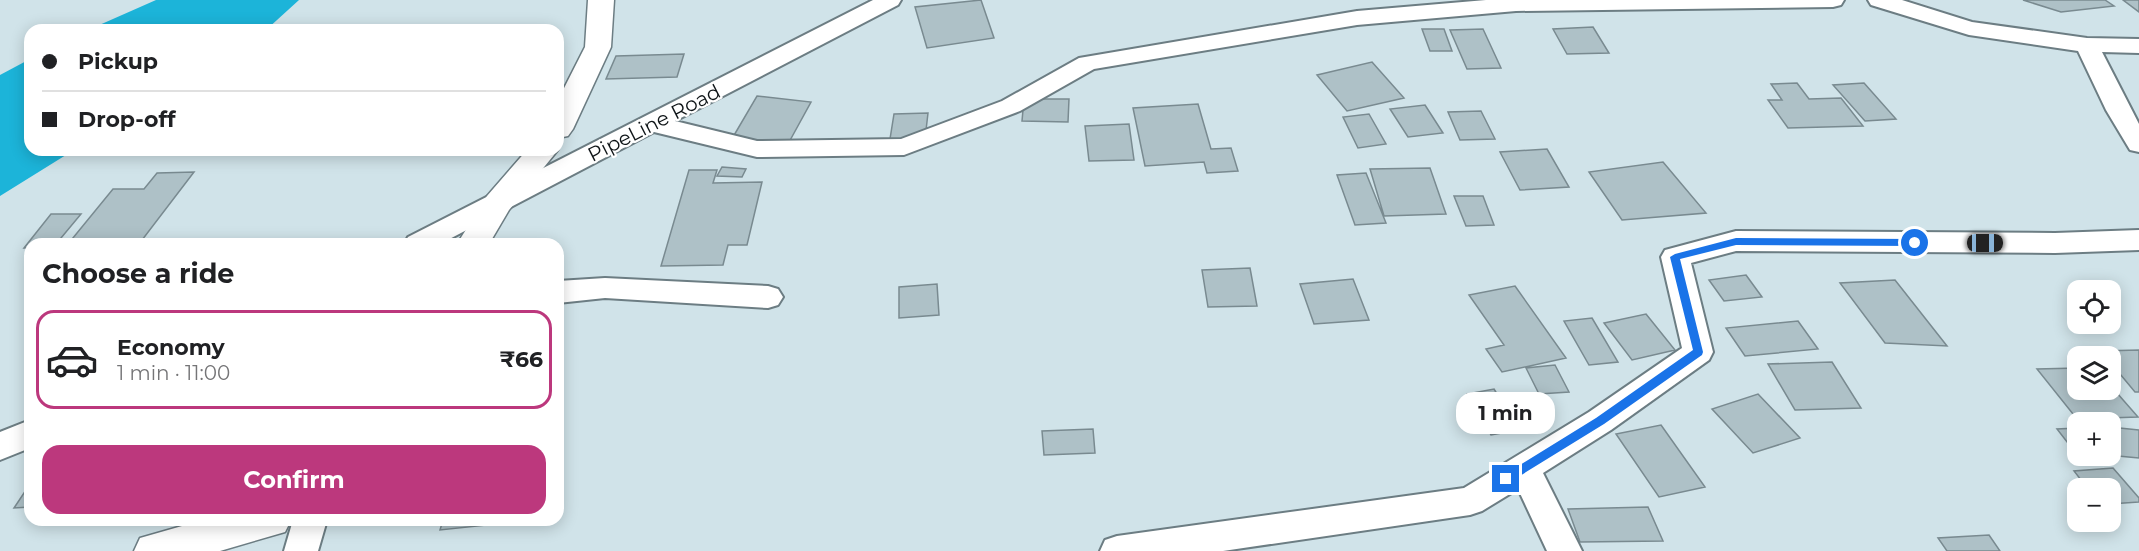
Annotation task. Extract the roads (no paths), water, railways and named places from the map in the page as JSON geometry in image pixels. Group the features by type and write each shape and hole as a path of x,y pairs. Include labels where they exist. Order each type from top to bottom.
{"main road":[{"path":"564,117 598,47 601,0"},
{"path":"477,238 498,203 538,156"},
{"path":"154,551 248,526"}],"street":[{"name":"PipeLine Road","path":"430,238 890,0"},
{"path":"652,124 757,149 904,147 1011,106 1087,63 1346,20 1516,4 1833,0"},
{"path":"1879,0 1968,28 2087,45 2139,46"},
{"path":"2087,45 2118,110 2139,144"},
{"path":"1117,551 1470,501 1600,421 1698,352 1675,257 1736,241 2055,243 2139,240"},
{"path":"564,291 605,288 768,297"},
{"path":"0,447 24,436"},
{"path":"1524,468 1565,551"},
{"path":"301,551 308,526"}],"water":[{"path":"156,0 299,0 273,24 102,24"},
{"path":"24,62 24,156 64,156 0,196 0,75"}]}
